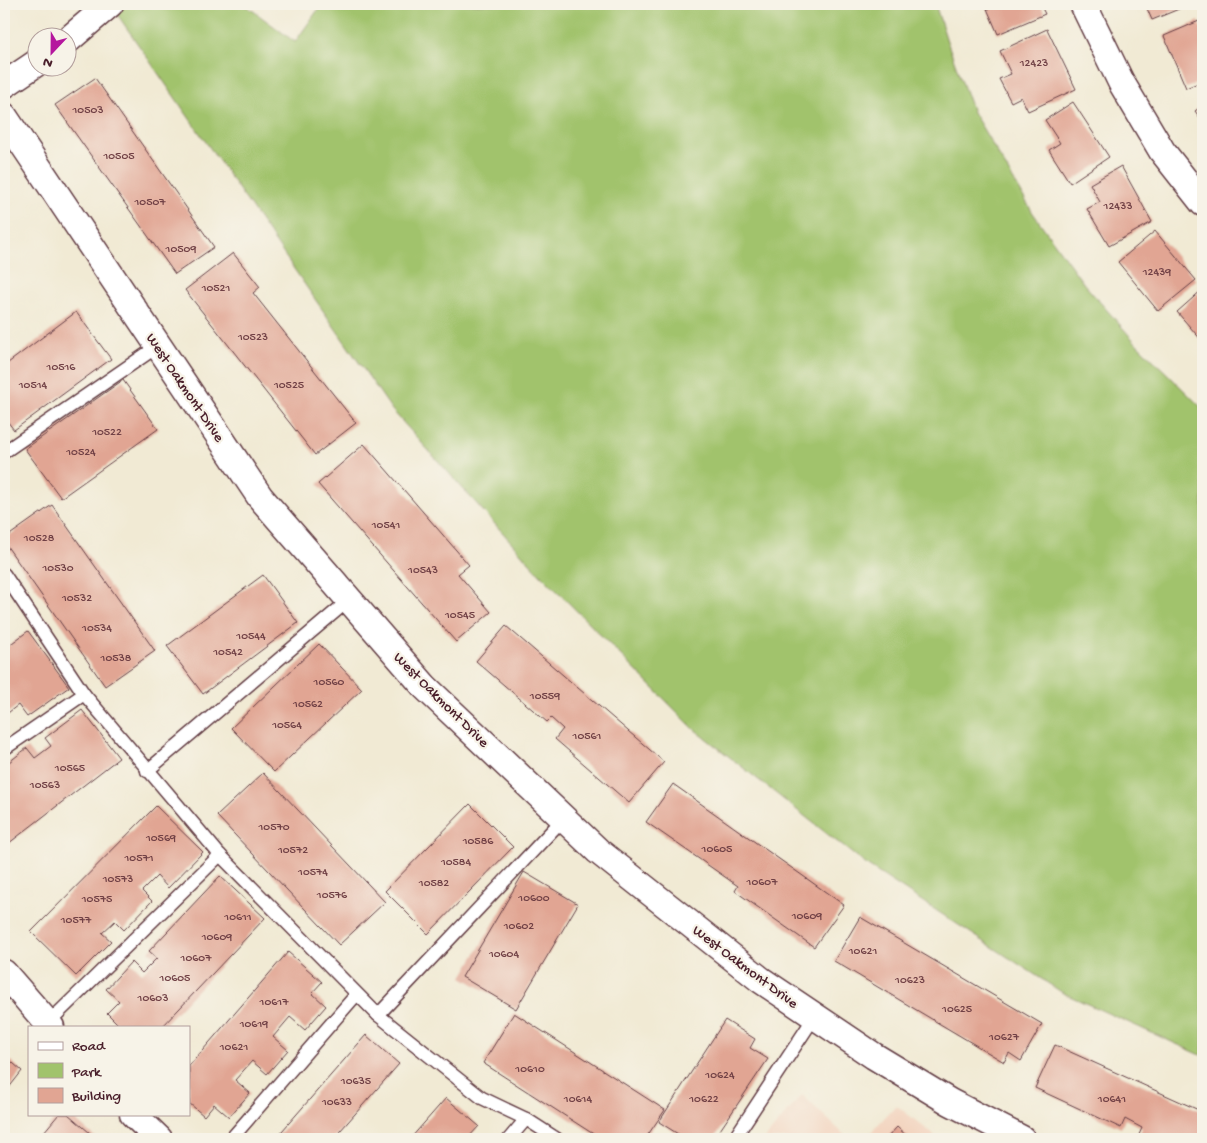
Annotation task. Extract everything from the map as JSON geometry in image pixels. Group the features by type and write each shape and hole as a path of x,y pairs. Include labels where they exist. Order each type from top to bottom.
{"street":[{"path":"78,31 110,4"},
{"path":"1084,4 1122,82 1162,152 1203,203"},
{"path":"4,85 28,69"},
{"name":"West Oakmont Drive","path":"4,116 260,497 425,687 598,851 761,980 950,1102 1022,1139"},
{"path":"5,978 50,1025"}],"lane":[{"path":"4,452 158,346"},
{"path":"4,574 84,694 147,771 220,856 356,995 378,1015 482,1098 526,1119 557,1139"},
{"path":"147,771 349,600"},
{"path":"4,749 84,694"},
{"path":"378,1015 564,818"},
{"path":"50,1025 220,856"},
{"path":"231,1139 356,995"},
{"path":"734,1139 815,1016"},
{"path":"508,1139 526,1119"}],"shaded area":[{"path":"802,1095 849,1139 765,1139"},
{"path":"896,1105 939,1139 865,1139"}],"green space":[{"path":"110,4 244,4 295,42 322,4 935,4 973,112 1033,213 1084,284 1136,343 1203,409 1203,1056 1063,993 868,866 694,729 540,574 392,410"}],"building":[{"path":"985,4 1040,4 1045,14 998,34"},
{"path":"1145,4 1191,4 1152,20"},
{"path":"1199,21 1203,32 1203,81 1186,88 1164,36"},
{"path":"1047,29 1076,89 1028,111 1021,97 1011,102 999,79 1011,74 1000,51"},
{"path":"95,78 214,247 175,274 55,105"},
{"path":"1073,102 1109,157 1070,183 1049,150 1060,143 1045,120"},
{"path":"1203,105 1203,122 1195,111"},
{"path":"1121,166 1152,222 1109,246 1087,209 1100,202 1090,184"},
{"path":"1155,231 1196,280 1158,311 1118,262"},
{"path":"233,253 260,287 253,293 356,423 315,455 185,290"},
{"path":"1203,289 1203,342 1177,312"},
{"path":"76,312 111,359 14,430 4,417 4,366"},
{"path":"123,380 158,429 61,498 25,449"},
{"path":"364,444 469,565 458,574 491,612 456,642 318,484"},
{"path":"52,505 155,651 105,686 4,542 4,539"},
{"path":"263,575 298,623 203,694 167,646"},
{"path":"506,626 664,762 629,803 555,739 563,729 551,718 547,722 476,661"},
{"path":"28,631 69,687 27,717 18,705 4,716 4,649"},
{"path":"319,644 362,689 274,772 231,728"},
{"path":"82,710 119,758 4,847 4,788 9,784 4,778 4,766 27,748 35,758 51,746 45,738"},
{"path":"263,773 385,902 339,945 217,816"},
{"path":"673,784 844,905 814,947 735,891 738,886 646,822"},
{"path":"470,804 513,847 428,934 385,891"},
{"path":"156,806 203,852 168,888 157,876 142,891 152,901 124,930 115,921 102,933 111,941 76,976 31,932"},
{"path":"524,872 578,904 516,1009 462,977"},
{"path":"220,876 265,918 163,1026 120,1026 107,1013 119,1001 106,989 131,962 142,973 157,958 149,951"},
{"path":"860,917 1042,1024 1021,1061 1009,1053 1004,1062 834,961"},
{"path":"288,952 322,982 312,993 326,1006 305,1030 290,1017 273,1037 288,1050 267,1074 252,1061 235,1080 250,1093 229,1117 214,1104 204,1116 190,1104 190,1065"},
{"path":"514,1013 665,1110 645,1139 601,1139 483,1063"},
{"path":"725,1020 755,1039 750,1048 768,1059 714,1139 686,1139 659,1122"},
{"path":"366,1035 399,1064 333,1139 275,1139"},
{"path":"1055,1045 1203,1112 1203,1139 1144,1139 1138,1137 1142,1128 1125,1119 1121,1128 1035,1088"},
{"path":"4,1055 22,1071 4,1094"},
{"path":"446,1098 479,1126 467,1139 410,1139"},
{"path":"57,1116 70,1116 97,1139 38,1139"},
{"path":"897,1127 910,1139 886,1139"}]}
